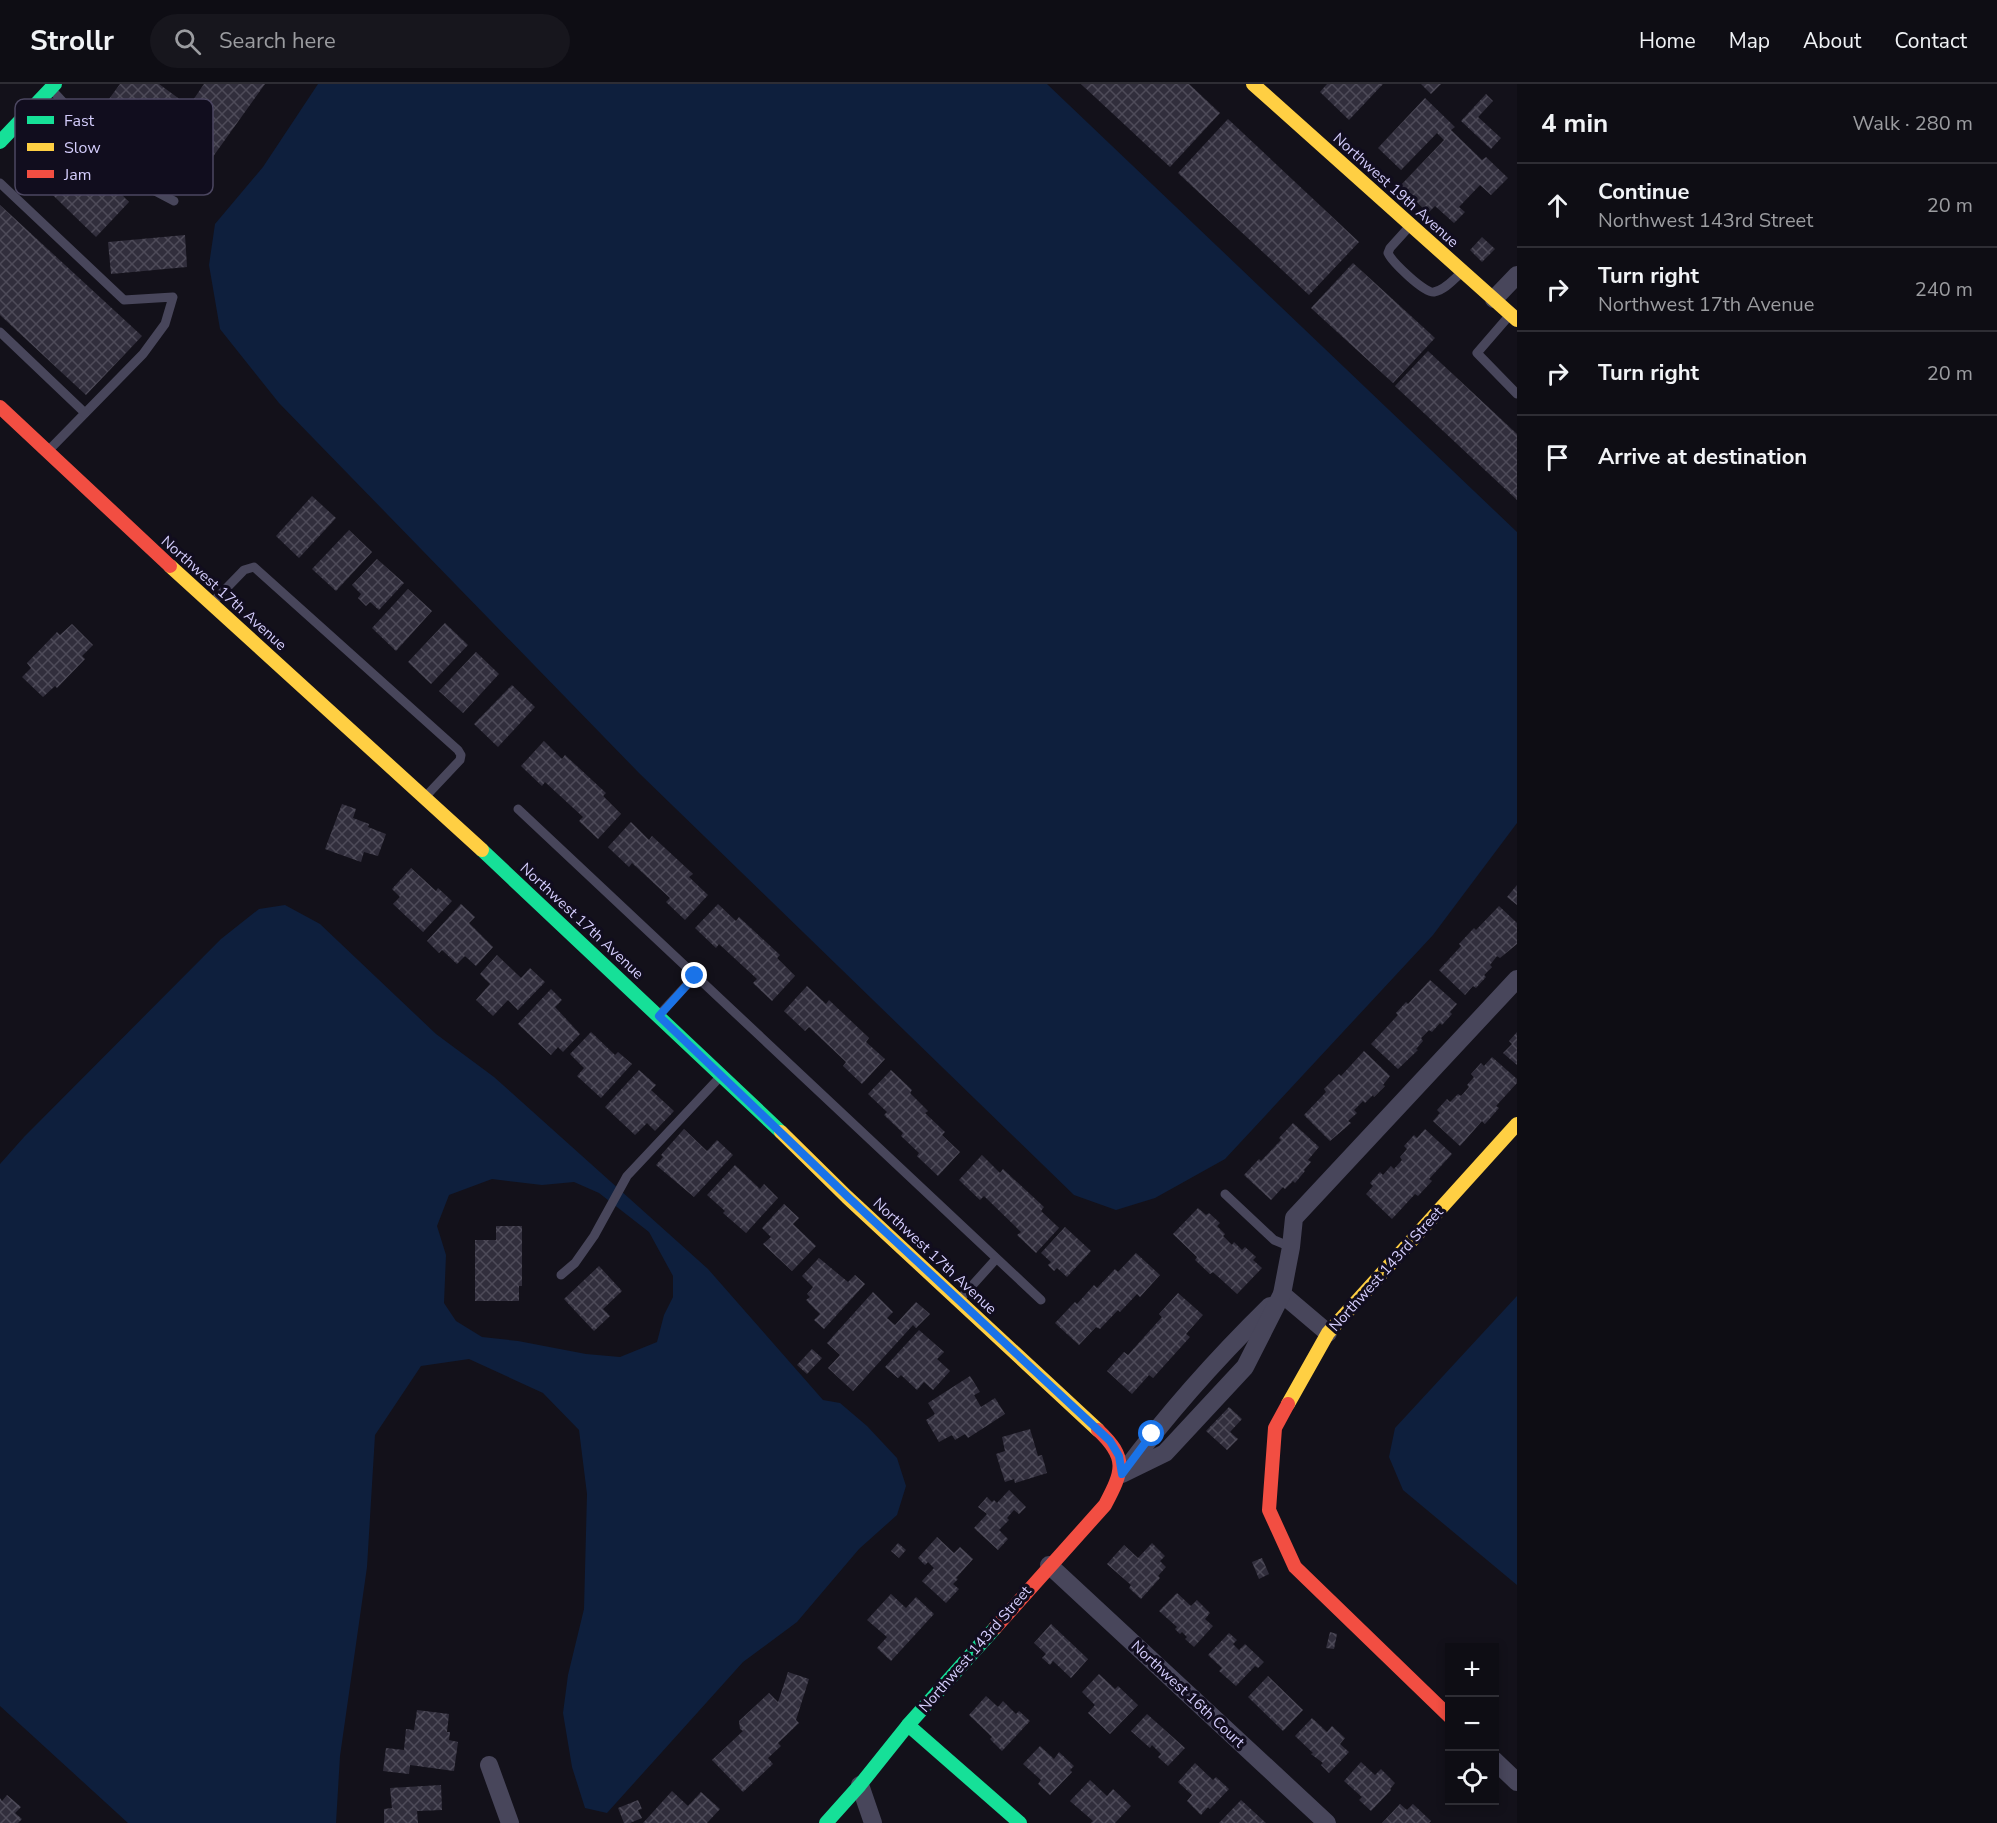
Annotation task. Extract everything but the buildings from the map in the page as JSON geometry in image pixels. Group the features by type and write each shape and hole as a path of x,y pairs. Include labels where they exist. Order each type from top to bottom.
{"street":[{"name":"Northwest 19th Avenue","path":"1253,84 1514,317"},
{"path":"41,99 53,86"},
{"path":"0,142 15,126"},
{"path":"1494,298 1517,275"},
{"name":"Northwest 17th Avenue","path":"0,407 9,421 47,452 424,797 1110,1441 1119,1456 1122,1474"},
{"path":"1122,1474 1165,1453 1245,1367 1282,1294 1294,1218 1517,979"},
{"name":"Northwest 143rd Street","path":"1445,1713 1294,1567 1269,1510 1275,1428 1328,1333 1517,1124"},
{"path":"1282,1294 1328,1333"},
{"name":"Northwest 143rd Street","path":"826,1823 908,1725 1105,1505 1122,1474 1152,1434 1229,1346 1282,1294"},
{"name":"Northwest 16th Court","path":"1049,1565 1327,1823"},
{"path":"908,1725 1020,1823"},
{"path":"489,1765 510,1823"},
{"path":"1499,1765 1517,1782"},
{"path":"860,1785 873,1823"}],"lane":[{"path":"53,86 64,99"},
{"path":"0,183 124,300 172,297 165,324 149,346 47,452"},
{"path":"163,195 174,201"},
{"path":"1410,225 1390,248 1388,254 1425,290 1438,291 1463,271"},
{"path":"1514,317 1477,353 1517,394"},
{"path":"0,332 85,413"},
{"path":"211,604 244,570 254,567 458,750 460,760 424,797"},
{"path":"518,809 1041,1300"},
{"path":"659,1016 695,976"},
{"path":"561,1275 575,1263 588,1245 627,1176 722,1075"},
{"path":"1225,1194 1274,1240 1291,1247"},
{"path":"958,1300 996,1259"}],"water":[{"path":"318,84 1047,84 1517,532 1517,823 1433,935 1225,1159 1155,1198 1116,1210 1074,1195 639,773 279,403 220,329 209,265 215,224 263,167"},
{"path":"285,905 320,924 436,1034 494,1077 708,1269 823,1400 840,1403 867,1426 897,1458 906,1486 897,1515 859,1549 797,1622 743,1662 607,1813 585,1808 572,1767 563,1713 568,1675 584,1609 587,1494 579,1430 543,1393 469,1359 421,1366 375,1435 367,1567 340,1756 336,1823 128,1823 0,1706 0,1164 221,939 259,909","holes":["492,1179 542,1185 574,1182 599,1193 649,1232 673,1276 673,1297 664,1315 657,1342 620,1357 586,1354 518,1341 482,1337 456,1321 444,1303 446,1255 437,1226 449,1195"]},
{"path":"1517,1296 1517,1585 1403,1490 1389,1457 1395,1428"}],"traffic: fast":[{"path":"41,99 55,84"},
{"path":"0,142 15,126"},
{"path":"482,850 781,1132"},
{"path":"826,1823 908,1725 995,1628"},
{"path":"908,1725 1020,1823"}],"traffic: slow":[{"path":"1253,84 1517,320"},
{"path":"170,566 482,850"},
{"path":"1288,1404 1328,1333 1517,1124"},
{"path":"781,1132 847,1197 1098,1430"}],"traffic: jam":[{"path":"0,407 170,566"},
{"path":"1288,1404 1275,1428 1269,1510 1295,1567 1445,1712"},
{"path":"995,1628 1105,1505 1116,1483 1120,1465 1114,1449 1098,1430"}],"route":[{"path":"695,976 659,1016 848,1197 1110,1441 1119,1456 1122,1474 1152,1434"}]}
